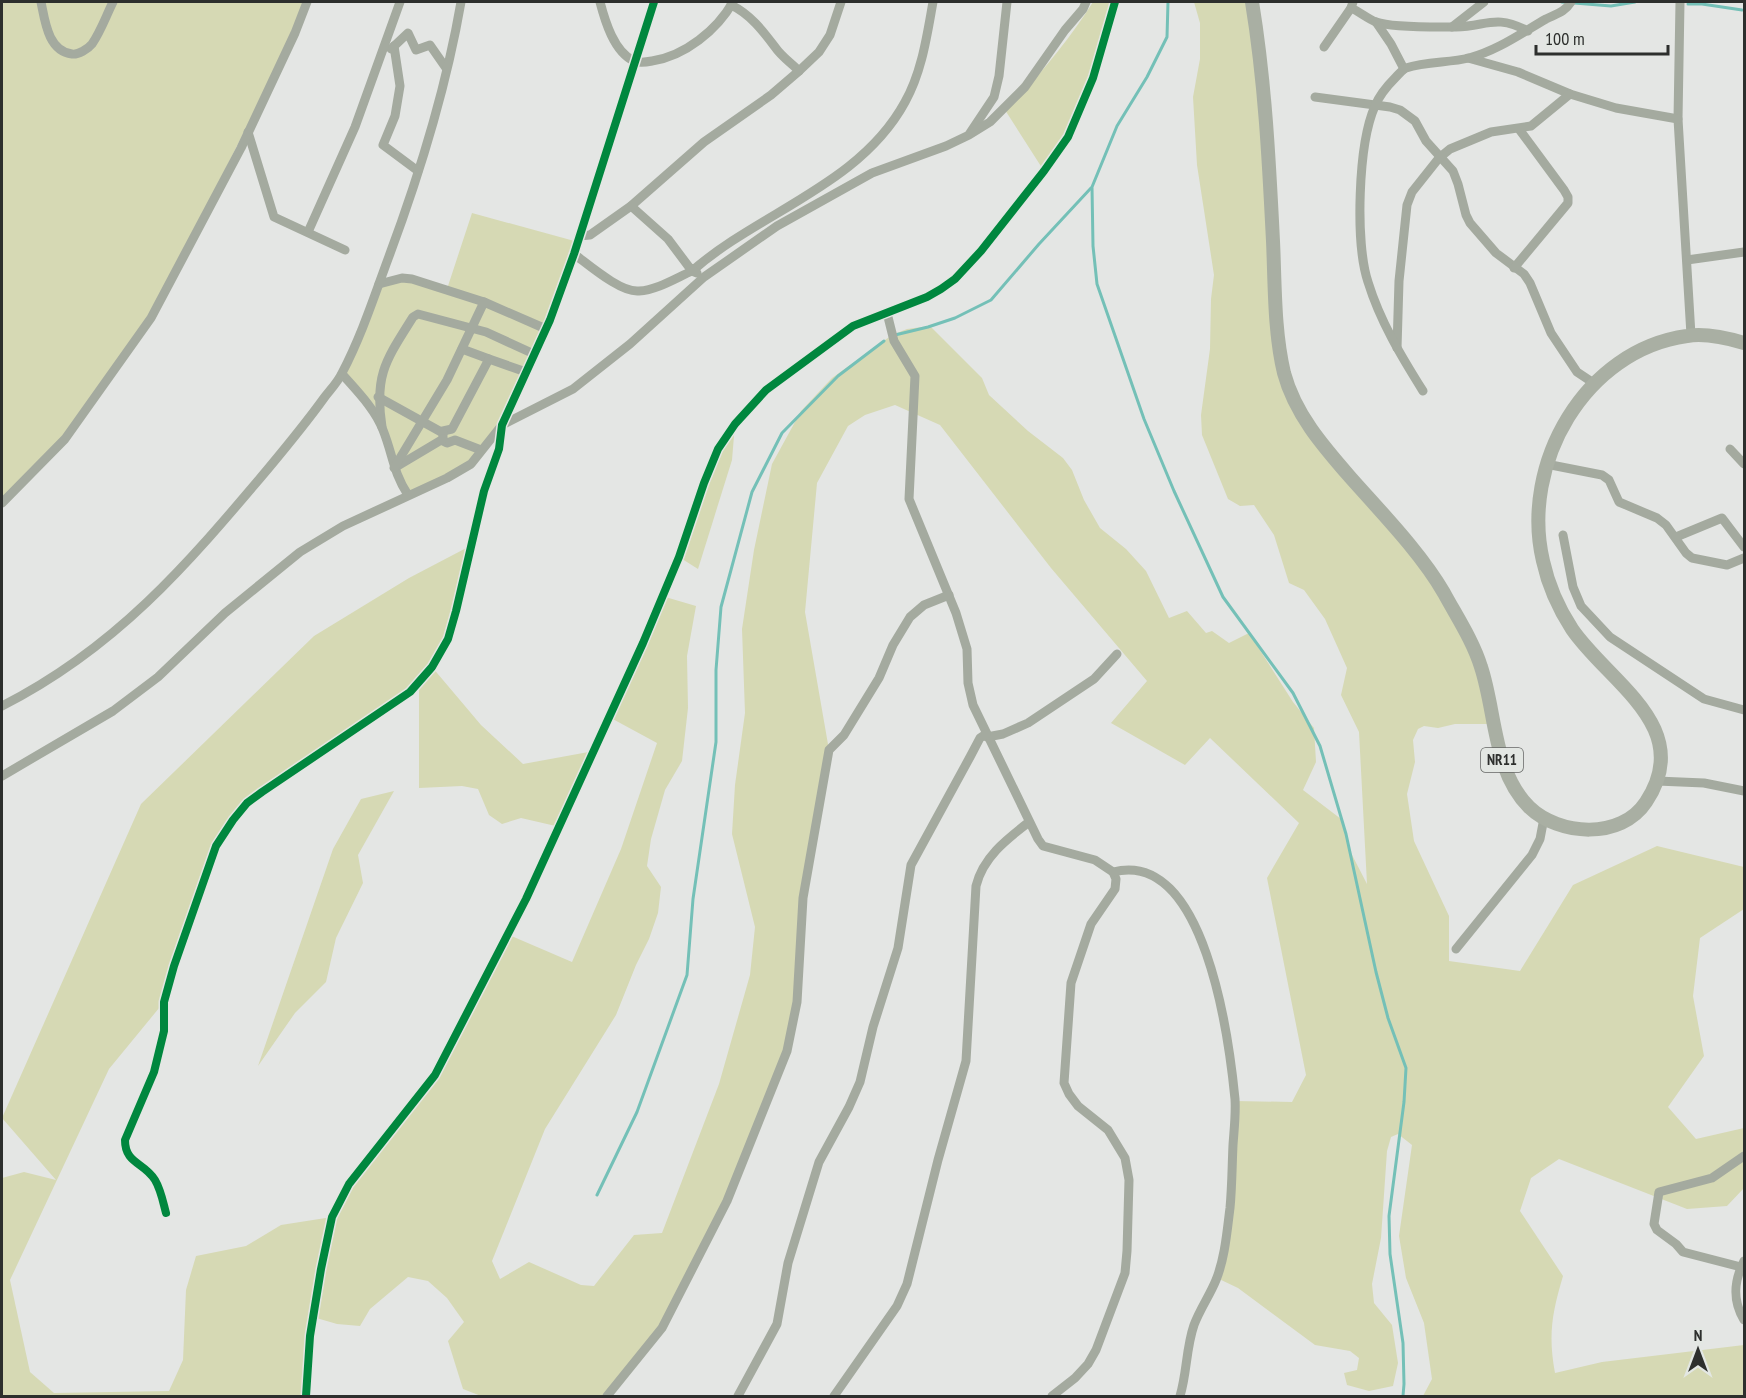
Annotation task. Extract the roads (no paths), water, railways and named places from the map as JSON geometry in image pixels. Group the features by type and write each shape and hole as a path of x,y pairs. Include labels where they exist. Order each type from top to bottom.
{"highway":[{"name":"NR11","path":"1252,2 1262,56 1278,329 1284,371 1291,397 1322,444 1398,532 1440,587 1480,662 1503,762 1512,782 1531,810 1551,822 1570,829 1589,830 1622,823 1643,807 1657,781 1661,765 1656,730 1648,715 1629,691 1573,631 1560,608 1544,565 1538,529 1540,484 1546,464 1564,422 1576,403 1595,384 1628,358 1656,345 1691,335 1727,338 1744,343"}],"street":[{"path":"41,2 48,32 55,46 63,52 76,54 90,46 112,2"},
{"path":"2,503 65,439 151,318 248,132 295,33 307,2"},
{"path":"308,232 355,127 400,2"},
{"path":"2,706 39,687 86,655 163,588 220,526 292,440 342,374 379,284 427,143 461,2"},
{"path":"600,2 605,19 621,51 635,62 665,59 690,47 713,28 732,3 761,28 776,49 799,70"},
{"path":"2,776 113,711 149,684 225,613 300,552 343,526 447,478 471,464 502,425 546,329 574,254 654,2"},
{"path":"579,236 590,235 631,206 704,142 771,95 799,70 819,52 830,35 841,2"},
{"path":"574,254 631,292 652,288 692,271 707,258 808,195 874,144 905,103 915,81 933,2"},
{"path":"969,135 994,97 999,76 1007,2"},
{"path":"502,425 573,389 630,344 704,277 777,226 872,173 946,146 990,122 1025,87 1086,2"},
{"path":"306,1396 310,1336 332,1217 349,1184 435,1075 531,888 624,686 679,557 718,449 735,424 766,390 853,326 927,297 955,279 981,251 1044,171 1074,127 1093,78 1116,2"},
{"path":"1452,27 1484,2"},
{"path":"1423,391 1386,329 1366,279 1362,255 1360,200 1362,162 1375,105 1389,83 1404,69 1467,58 1505,44 1562,12 1571,2"},
{"path":"1680,2 1678,119 1691,335"},
{"path":"1324,48 1352,5 1376,22 1404,69"},
{"path":"1376,22 1452,27 1500,21 1516,25 1528,32"},
{"path":"379,61 408,33 416,50 430,45 446,68"},
{"path":"394,46 400,86 395,116 383,145 418,171"},
{"path":"1467,58 1518,72 1570,94 1616,108 1678,119"},
{"path":"1398,348 1399,281 1407,205 1412,192 1439,158 1450,149 1491,132 1531,126 1570,94"},
{"path":"1315,97 1390,107 1408,115 1415,121 1426,141 1452,171 1466,215 1476,232 1496,254 1524,274 1551,333 1577,372 1595,384"},
{"path":"1514,268 1568,203 1564,190 1519,129"},
{"path":"248,132 274,217 345,250"},
{"path":"631,206 668,240 692,271 704,277"},
{"path":"1687,260 1744,252"},
{"path":"379,284 402,278 412,279 484,302 546,329"},
{"path":"394,468 423,422 484,302"},
{"path":"887,313 896,346 915,376 909,499 967,649 968,683 973,705 1029,822 1043,846 1095,860 1113,872 1116,879 1115,889 1091,924 1071,983 1064,1083 1069,1095 1078,1106 1108,1130 1125,1158 1129,1180 1125,1273 1096,1350 1088,1364 1075,1378 1052,1396"},
{"path":"408,495 397,478 382,427 378,397 382,372 413,317 418,314 486,332 534,354"},
{"path":"462,349 526,372"},
{"path":"394,468 443,436 448,429 452,429 489,359"},
{"path":"342,374 361,395 382,427"},
{"path":"378,397 423,422 443,436 447,443 455,440 482,450"},
{"path":"166,1212 155,1179 128,1156 125,1150 125,1140 154,1072 164,1031 164,1002 174,966 216,846 247,803 404,696 432,667 453,625 484,491 499,449 502,425"},
{"path":"1730,449 1744,464"},
{"path":"1546,464 1602,475 1609,480 1619,502 1657,518 1666,525 1692,558 1727,565 1744,558"},
{"path":"1676,537 1722,518 1744,548"},
{"path":"1563,535 1573,587 1581,606 1610,637 1704,699 1744,710"},
{"path":"607,1396 662,1328 727,1201 787,1051 797,1002 803,898 829,750 844,735 879,678 893,645 910,617 924,605 948,596"},
{"path":"738,1396 777,1323 788,1263 819,1162 860,1082 873,1026 898,948 911,865 980,738 1002,734 1029,723 1094,679 1117,654"},
{"path":"1657,781 1704,783 1744,791"},
{"path":"1456,949 1532,855 1540,839 1544,818"},
{"path":"834,1396 897,1306 907,1284 966,1061 978,877 1004,842 1029,822"},
{"path":"1113,872 1134,868 1146,871 1160,879 1175,893 1192,921 1207,952 1222,1012 1235,1101 1230,1207 1223,1252 1217,1278 1194,1324 1187,1350 1180,1396"},
{"path":"1744,1156 1712,1178 1659,1192 1654,1224 1657,1230 1683,1252 1743,1264 1734,1289 1744,1320"}],"waterway":[{"path":"1168,2 1167,37 1147,77 1117,126 1092,187 1093,246 1097,284 1144,419 1174,491 1223,597 1293,693 1320,746 1346,834 1376,972 1388,1018 1406,1068 1404,1102 1389,1216 1390,1254 1403,1343 1403,1396"},
{"path":"1562,2 1611,6 1635,2"},
{"path":"1688,4 1742,10"},
{"path":"895,335 955,318 991,300 1091,188"},
{"path":"597,1195 637,1112 687,975 693,899 716,742 716,670 721,607 752,492 782,433 838,376 884,341"}]}
